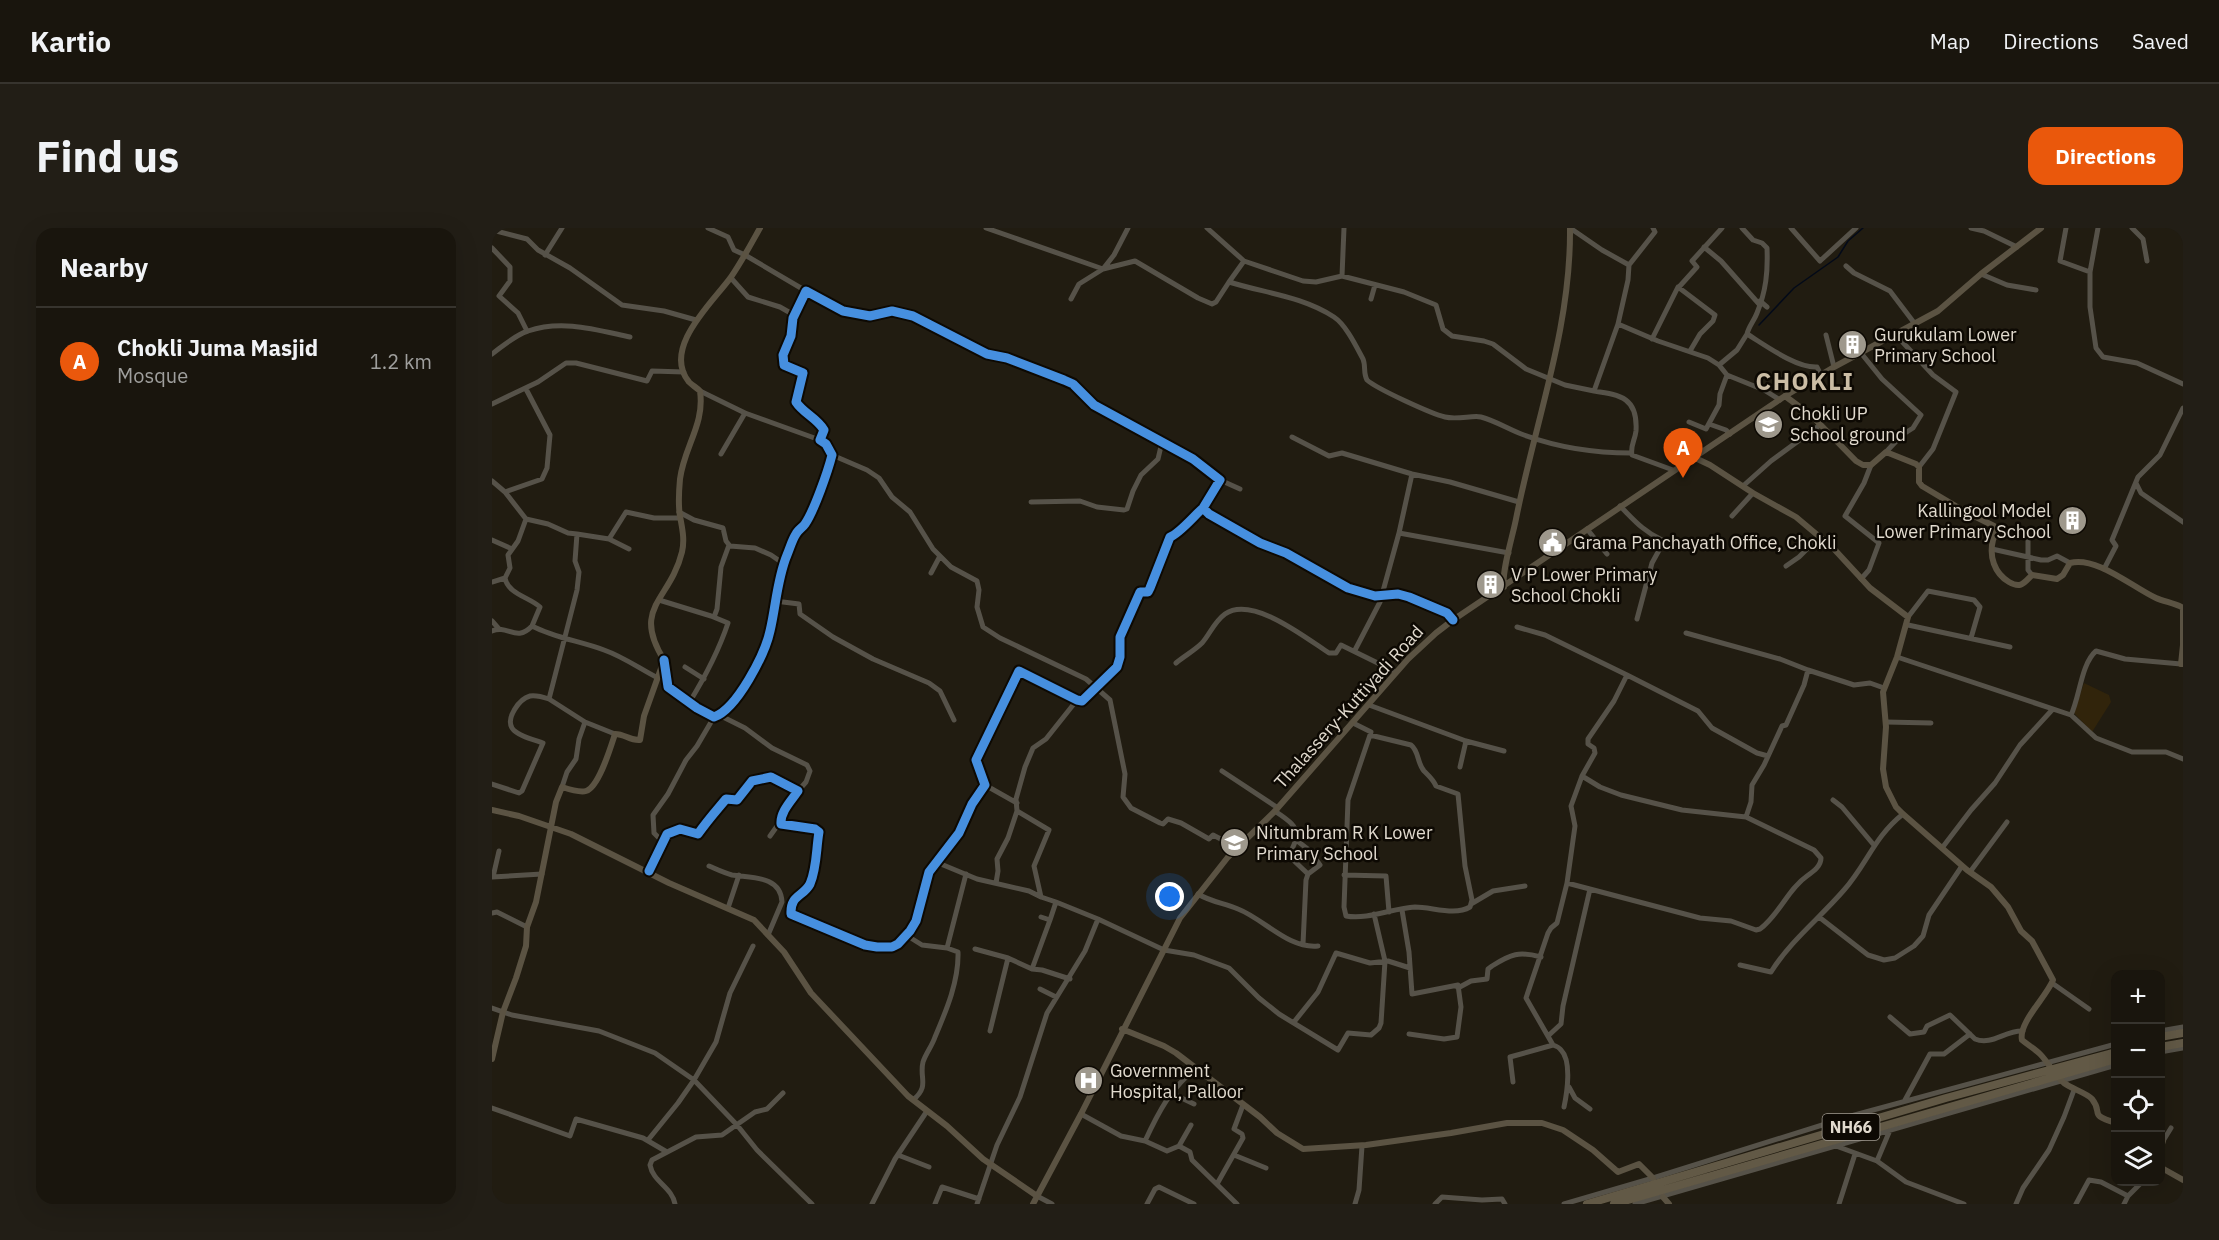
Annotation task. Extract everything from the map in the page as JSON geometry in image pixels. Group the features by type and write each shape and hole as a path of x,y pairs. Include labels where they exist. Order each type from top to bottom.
{"highway":[{"path":"2165,1036 2183,1033"},
{"path":"2165,1046 2183,1043"},
{"name":"NH66","path":"1614,1204 2111,1053"},
{"name":"NH66","path":"1587,1204 1946,1098 2111,1060"}],"main road":[{"path":"492,1059 502,1012 526,946 527,927 562,787 584,792 589,790 597,779 615,734 623,734 633,741 640,740 644,716 664,660 653,643 650,629 651,616 681,556 684,541 680,515 680,480 702,407 700,391 688,381 682,368 682,351 704,307 731,278 760,228"},
{"path":"1504,587 1519,502 1551,380 1567,298 1570,228"},
{"name":"Thalassery-Kuttiyadi Road","path":"1033,1204 1180,918 1228,857 1277,810 1396,672 1424,644 1453,620 1783,398 1834,367 1938,311 1981,274 2041,228"},
{"path":"1783,398 1812,416 1856,461 1863,465 1872,465 1886,452 1919,467 1919,482 1922,486 1994,526 1996,529 1992,549 1995,569 2007,581 2024,585 2032,575 2057,579 2063,575 2070,563 2077,562 2104,569 2157,598 2183,608 2182,664"},
{"path":"1693,457 1796,517 1834,549 1861,579 1908,617 1908,625 1884,688 1883,698 1886,722 1885,781 1891,798 1903,814 1962,866 1991,887 2008,907 2021,931 2032,940 2050,974 2052,983 2036,1005 2021,1034 2022,1040 2042,1055 2054,1072 2074,1090 2090,1096 2094,1101 2097,1115 2111,1122"},
{"path":"492,810 551,826 649,871 669,883 754,920 784,952 812,993 913,1100 990,1163 1037,1196"},
{"path":"1122,1029 1164,1046 1197,1068 1277,1133 1303,1149 1362,1146 1451,1134 1508,1123 1542,1123 1563,1130 1593,1150 1616,1171 1621,1172 1639,1164 1653,1178"},
{"path":"2165,1171 2183,1180"},
{"path":"1663,1197 1668,1204"}],"street":[{"path":"545,255 562,228"},
{"path":"708,228 728,237 734,250 843,311 870,316 892,311 913,316 987,354 1006,358 1073,384 1094,405 1193,459 1220,480 1240,489"},
{"path":"986,228 1103,269"},
{"path":"1103,269 1114,255 1128,228"},
{"path":"1207,228 1244,261 1303,281 1316,282 1342,276 1404,292 1436,305 1443,329 1452,336 1493,344 1527,369 1565,385 1619,395 1632,406 1636,431 1631,453"},
{"path":"1342,276 1344,228"},
{"path":"1570,228 1629,265"},
{"path":"1594,391 1618,324 1629,265 1655,232 1653,228"},
{"path":"1652,339 1679,287 1695,271 1697,267 1692,261 1722,228"},
{"path":"1719,365 1737,350 1747,334 1768,276 1767,248 1762,243 1753,240 1743,228"},
{"path":"1791,228 1821,261 1856,228"},
{"path":"1971,228 1984,231 2017,247"},
{"path":"2066,228 2060,261 2090,272"},
{"path":"2098,228 2090,272 2092,328 2096,348 2103,357 2137,363 2183,384"},
{"path":"2132,228 2143,238 2147,261"},
{"path":"492,230 527,238 545,255 570,268 622,305 664,311 696,320"},
{"path":"1704,247 1721,261 1760,303 1767,307"},
{"path":"492,248 510,267 510,281 499,296"},
{"path":"1071,299 1078,284 1103,269 1135,261 1212,304 1216,302 1244,261"},
{"path":"1846,266 1854,273 1890,291 1915,324"},
{"path":"1981,274 2007,285 2036,290"},
{"path":"731,278 748,297 780,307 794,315"},
{"path":"1229,282 1291,297 1335,318 1363,358 1364,374 1371,384 1444,417 1463,419 1479,417 1535,439 1571,449 1598,453 1631,453 1673,470"},
{"path":"1371,298 1375,285"},
{"path":"1679,287 1715,315 1690,351"},
{"path":"806,291 794,315 791,336 783,355 784,365 803,373 795,402 824,429 820,440"},
{"path":"493,292 518,313 527,331"},
{"path":"1618,324 1652,339 1690,351 1719,365 1727,375 1783,398"},
{"path":"492,354 527,331 557,325 579,326 630,337"},
{"path":"1747,334 1797,363 1817,367 1821,375"},
{"path":"1896,334 1933,375 1956,392 1933,449 1919,467"},
{"path":"1826,335 1834,367"},
{"path":"1862,353 1882,379 1921,415 1929,415"},
{"path":"492,404 526,388 566,363 576,363 647,381 652,370 684,372"},
{"path":"1689,422 1706,429 1719,405 1719,393 1727,375"},
{"path":"505,492 542,479 547,468 550,435 526,388"},
{"path":"700,391 745,413 820,440 826,444 832,455 867,470 879,478 892,496 910,512 933,549 951,567 977,581 977,607 983,627 1000,638 1071,670 1110,700 1125,774 1123,797 1131,808 1160,824 1168,819 1209,839 1213,835 1238,848"},
{"path":"2104,569 2116,546 2112,540 2138,477 2160,455 2183,408"},
{"path":"721,454 745,413"},
{"path":"1886,452 1902,435 1913,428 1921,415"},
{"path":"1709,424 1726,430 1730,434"},
{"path":"1743,486 1771,461 1820,425"},
{"path":"1292,437 1329,456 1342,453 1519,502"},
{"path":"1031,502 1080,501 1098,507 1127,509 1141,475 1158,459 1161,442"},
{"path":"662,841 654,833 653,815 656,808 668,794 686,760 698,746 716,716 729,706 747,683 770,634 784,564 796,532 806,524 829,469 832,455"},
{"path":"1861,579 1869,570 1879,543 1845,516 1872,465"},
{"path":"1355,650 1382,595 1412,474"},
{"path":"1017,803 985,785 976,760 1018,671 1077,700 1086,699 1117,667 1120,657 1120,637 1140,592 1148,592 1150,588 1170,537 1178,535 1188,521 1203,508 1220,480"},
{"path":"492,481 505,492 526,519 548,524 568,533 609,539 629,549"},
{"path":"2136,483 2141,493 2183,522"},
{"path":"1732,516 1753,494"},
{"path":"1620,506 1650,535 1665,540 1652,563 1637,619"},
{"path":"1203,508 1209,514 1260,543 1286,553 1348,588 1375,596 1398,594 1409,597 1447,613 1453,620"},
{"path":"609,539 626,513 654,518 680,515 723,528 729,545 735,548 762,550 784,564"},
{"path":"492,582 505,578 510,568 508,555 518,541 526,519"},
{"path":"1587,529 1607,554"},
{"path":"2028,531 2028,570 2032,575"},
{"path":"1399,533 1509,553"},
{"path":"549,699 577,590 579,572 575,561 577,534"},
{"path":"1786,566 1799,557 1820,536"},
{"path":"492,540 512,549"},
{"path":"714,617 717,609 721,567 729,545"},
{"path":"1992,549 2048,560 2057,556 2070,563"},
{"path":"931,573 940,556"},
{"path":"492,631 499,629 519,634 526,633 532,626 540,607 525,595 512,590 505,578"},
{"path":"1908,617 1928,591 1955,595 1985,607"},
{"path":"659,600 728,623 720,649 689,703"},
{"path":"775,601 798,604 800,614 833,637 873,659 929,683 940,691 954,720"},
{"path":"1971,638 1979,611 1979,603 1976,602"},
{"path":"1176,663 1204,641 1213,626 1226,613 1244,609 1272,618 1329,653 1336,652 1341,645 1396,672"},
{"path":"492,621 499,629"},
{"path":"1908,625 2010,647"},
{"path":"532,626 564,639 604,650 658,678"},
{"path":"1517,627 1545,635 1698,711 1712,728 1757,753 1768,756"},
{"path":"1686,633 1780,659 1854,685 1870,683 1884,688"},
{"path":"2071,714 2077,703 2087,662 2096,651 2125,659 2182,664"},
{"path":"1897,657 2052,710 2071,714 2096,738 2115,746 2132,752 2166,752 2183,759"},
{"path":"664,660 668,687 689,703 745,728 772,748 807,765 810,771 806,782 788,804 780,822 770,836"},
{"path":"685,667 704,679"},
{"path":"1746,817 1751,802 1752,785 1777,734 1791,716 1808,669"},
{"path":"1564,1107 1568,1072 1563,1053 1560,1048 1553,1045 1526,998 1549,930 1557,923 1567,883 1575,826 1571,806 1582,776 1595,753 1594,748 1588,744 1588,739 1614,701 1626,675"},
{"path":"492,784 519,793 522,791 545,744 512,728 510,720 518,704 525,698 535,696 549,699 585,722 615,734"},
{"path":"996,884 997,859 1008,838 1017,811 1025,767 1033,748 1046,739 1077,700"},
{"path":"1369,705 1466,741 1504,752"},
{"path":"1942,848 1995,783 2020,745 2052,710"},
{"path":"562,787 567,772 576,759 585,722"},
{"path":"1886,722 1931,723"},
{"path":"1353,723 1369,731 1370,735 1411,745 1415,748 1423,770 1430,775 1436,786 1458,794 1472,907"},
{"path":"1370,735 1348,800 1344,875 1346,916 1421,907 1458,911 1472,907 1493,891 1525,886"},
{"path":"1460,767 1466,741"},
{"path":"1222,771 1277,810 1294,825 1296,840 1290,857 1308,874"},
{"path":"1567,883 1700,918 1731,921 1756,930 1760,929 1821,862 1821,858 1814,850 1746,817 1695,812 1621,795 1600,787 1582,776"},
{"path":"649,871 667,834 680,829 698,834 704,823 726,799 736,800 752,781 771,777 798,791"},
{"path":"780,822 785,826 815,829 819,832 812,879 803,893 796,896 791,905 790,914 839,935 877,947 892,947 906,935 916,921 925,880 959,833 972,804 985,785"},
{"path":"1833,800 1842,807 1873,844"},
{"path":"1017,811 1049,830 1034,866 1041,897"},
{"path":"1740,965 1771,972 1787,947 1846,888 1873,844 1888,826 1903,814"},
{"path":"1970,872 2007,822"},
{"path":"1296,840 1309,850 1320,864 1319,868 1308,874"},
{"path":"499,850 492,877 542,874"},
{"path":"936,862 996,884 1029,891 1098,919 1164,950 1194,955 1229,968 1259,998 1338,1050 1348,1032 1367,1035 1376,1031 1380,1023 1385,961 1374,914"},
{"path":"709,866 730,874 754,876 767,880 777,888 782,896 768,935"},
{"path":"1819,917 1868,955 1884,960 1895,958 1914,946 1923,936 1929,915 1962,866"},
{"path":"947,948 966,874"},
{"path":"1303,944 1305,889 1308,874"},
{"path":"728,908 739,875"},
{"path":"1344,875 1386,876 1389,912"},
{"path":"1548,1036 1562,1024 1563,1006 1590,889"},
{"path":"1198,894 1239,909 1279,934 1303,944 1318,946"},
{"path":"1032,969 1056,902"},
{"path":"1402,910 1412,994 1455,984 1458,988 1461,1007 1460,1037 1444,1039 1409,1034"},
{"path":"492,913 497,912 527,927"},
{"path":"1041,917 1050,920"},
{"path":"935,1204 942,1187 978,1201 990,1163 1020,1097 1043,1023 1056,997 1070,979 1085,951 1098,919"},
{"path":"906,935 922,945 947,948 958,952 955,981 934,1040 924,1060 923,1088 913,1100"},
{"path":"648,1140 694,1080 716,1041 730,993 753,946"},
{"path":"975,949 1008,958 1032,969 1070,979"},
{"path":"1294,1022 1318,992 1336,953 1370,963 1385,961 1410,968"},
{"path":"1458,988 1471,981 1487,979 1488,969 1491,966 1517,953 1528,953 1541,957"},
{"path":"990,1031 1008,958"},
{"path":"2052,983 2089,1009"},
{"path":"1040,989 1056,997"},
{"path":"492,1008 512,1015 599,1030 656,1053 694,1080 737,1125 757,1150 812,1204"},
{"path":"1890,1017 1906,1032 1916,1035 1924,1032 1927,1026 1950,1015 1975,1039 1985,1042 2013,1030 2023,1031"},
{"path":"2165,1031 2183,1027"},
{"path":"1905,1100 1930,1054 1944,1054 1970,1034"},
{"path":"1513,1082 1510,1057 1553,1045"},
{"path":"1635,1204 1890,1130 2054,1072 2111,1046"},
{"path":"2165,1051 2183,1048"},
{"path":"1564,1204 1851,1116 2054,1072 2111,1065"},
{"path":"1145,1141 1171,1093 1185,1077 1197,1068"},
{"path":"1568,1087 1581,1103 1590,1109"},
{"path":"2016,1204 2023,1188 2049,1150 2074,1090"},
{"path":"675,1204 670,1192 656,1179 650,1165 652,1160 696,1137 722,1135 755,1112 767,1109 783,1093"},
{"path":"1171,1093 1194,1104"},
{"path":"1217,1184 1243,1138 1242,1134 1234,1129 1243,1105"},
{"path":"492,1108 570,1136 576,1119 648,1140 667,1152"},
{"path":"872,1204 897,1155 927,1111"},
{"path":"1081,1114 1121,1136 1145,1141 1167,1151 1179,1146 1191,1125"},
{"path":"2165,1135 2171,1128"},
{"path":"1877,1161 1890,1130"},
{"path":"1835,1145 1877,1161 1906,1182 1964,1204"},
{"path":"1179,1146 1190,1152 1192,1160 1237,1204"},
{"path":"1355,1204 1359,1191 1362,1146"},
{"path":"1839,1204 1855,1154"},
{"path":"897,1155 929,1167"},
{"path":"1234,1155 1266,1168"},
{"path":"2076,1204 2089,1180 2101,1182 2128,1196"},
{"path":"2124,1204 2138,1186"},
{"path":"1147,1204 1155,1190 1160,1187 1194,1204"},
{"path":"1037,1196 1052,1204"},
{"path":"1435,1204 1442,1197 1482,1200 1498,1198 1505,1204"}],"shaded area":[{"path":"2084,683 2109,695 2111,702 2092,732 2074,713"}],"waterway":[{"path":"1759,325 1794,288 1838,257 1848,241 1863,228"}],"cycle path":[{"path":"664,660 668,687 714,717 723,712 741,692 767,641 784,564 795,536 805,524 812,510 832,455 826,444 820,440 824,430 796,402 803,373 784,365 783,355 791,336 793,318 806,291 843,311 870,316 892,311 913,316 987,354 1007,358 1073,384 1094,405 1193,459 1220,480 1203,508"},
{"path":"649,871 667,834 680,829 698,834 726,799 737,800 752,781 771,777 798,791 784,811 781,824 815,829 819,832 810,884 793,903 791,914 865,945 892,947 898,944 916,921 929,872 959,833 972,804 985,785 976,760 1019,671 1082,701 1117,667 1120,657 1120,637 1140,592 1148,592 1170,537 1182,529 1203,508 1209,514 1260,543 1286,553 1348,588 1375,596 1398,594 1409,597 1447,613 1453,620"}],"place":[{"name":"Gurukulam Lower Primary School","path":"1853,345"},
{"name":"Chokli UP School ground","path":"1769,424"},
{"name":"Chokli Juma Masjid","path":"1683,478"},
{"name":"Kallingool Model Lower Primary School","path":"2072,521"},
{"name":"Grama Panchayath Office, Chokli","path":"1552,543"},
{"name":"V P Lower Primary School Chokli","path":"1490,585"},
{"name":"Nitumbram R K Lower Primary School","path":"1235,843"},
{"name":"Government Hospital, Palloor","path":"1089,1081"}],"district":[{"name":"CHOKLI","path":"1805,382"}]}
